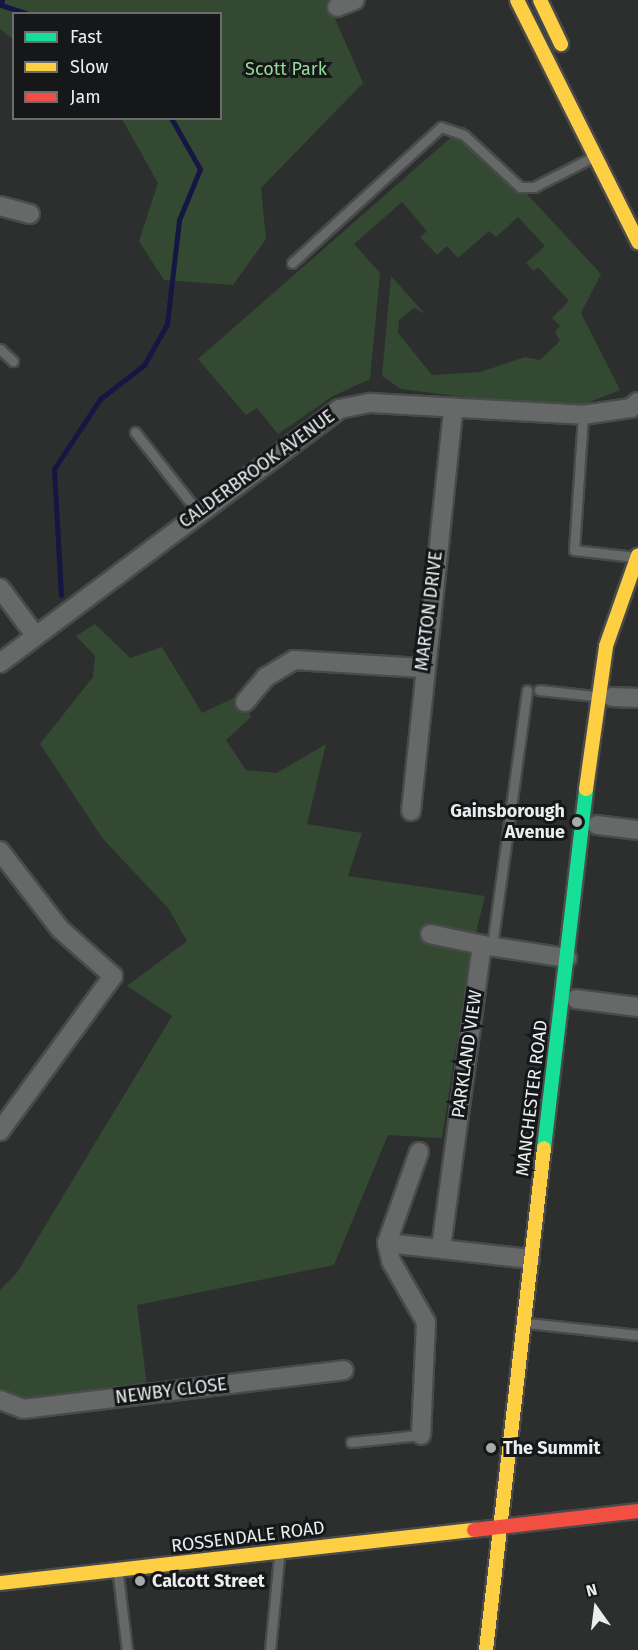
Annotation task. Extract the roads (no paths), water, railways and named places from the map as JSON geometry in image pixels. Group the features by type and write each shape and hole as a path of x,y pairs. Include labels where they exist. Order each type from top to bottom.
{"main road":[{"path":"517,0 598,154 638,242"},
{"path":"540,0 569,61"},
{"path":"623,174 638,207"},
{"name":"MANCHESTER ROAD","path":"487,1650 506,1588 515,1525 550,1098 574,959 605,696 606,646 638,556"},
{"name":"MANCHESTER ROAD","path":"605,696 617,653 638,594"},
{"name":"MANCHESTER ROAD","path":"538,1260 564,1100 569,998"},
{"path":"550,1098 564,1100"},
{"name":"MANCHESTER ROAD","path":"487,1650 500,1526 532,1323"},
{"name":"ROSSENDALE ROAD","path":"0,1583 638,1511"}],"street":[{"path":"0,206 30,214"},
{"name":"CALDERBROOK AVENUE","path":"0,663 198,512 339,409 371,403 453,411 583,414 636,408"},
{"name":"MARTON DRIVE","path":"411,811 422,668 453,411"},
{"path":"0,588 35,635"},
{"path":"244,702 266,677 294,660 422,668"},
{"path":"605,696 638,698"},
{"path":"590,824 638,830"},
{"path":"0,851 60,929 113,976 0,1131"},
{"path":"430,934 487,946 574,959"},
{"name":"PARKLAND VIEW","path":"441,1248 487,946"},
{"path":"569,998 638,1007"},
{"path":"419,1152 387,1242 391,1260 426,1322 421,1435"},
{"path":"387,1242 538,1260"},
{"name":"NEWBY CLOSE","path":"0,1400 23,1409 344,1370"}],"lane":[{"path":"292,263 441,127 464,135 520,187 534,187 598,154"},
{"path":"0,349 13,361"},
{"path":"583,414 574,550 638,556"},
{"path":"135,432 198,512"},
{"path":"487,946 527,690"},
{"path":"539,690 605,696"},
{"path":"532,1323 638,1335"},
{"path":"351,1442 421,1435"},
{"path":"270,1650 279,1552"},
{"path":"117,1570 127,1650"}],"waterway":[{"path":"2,0 1,5 22,12"},
{"path":"61,595 54,469 100,399 144,365 167,324 179,220 200,169 172,120"}],"place":[{"name":"Gainsborough Avenue","path":"577,822"},
{"name":"The Summit","path":"491,1448"},
{"name":"Calcott Street","path":"140,1581"}],"park label":[{"name":"Scott Park","path":"286,69"}]}
